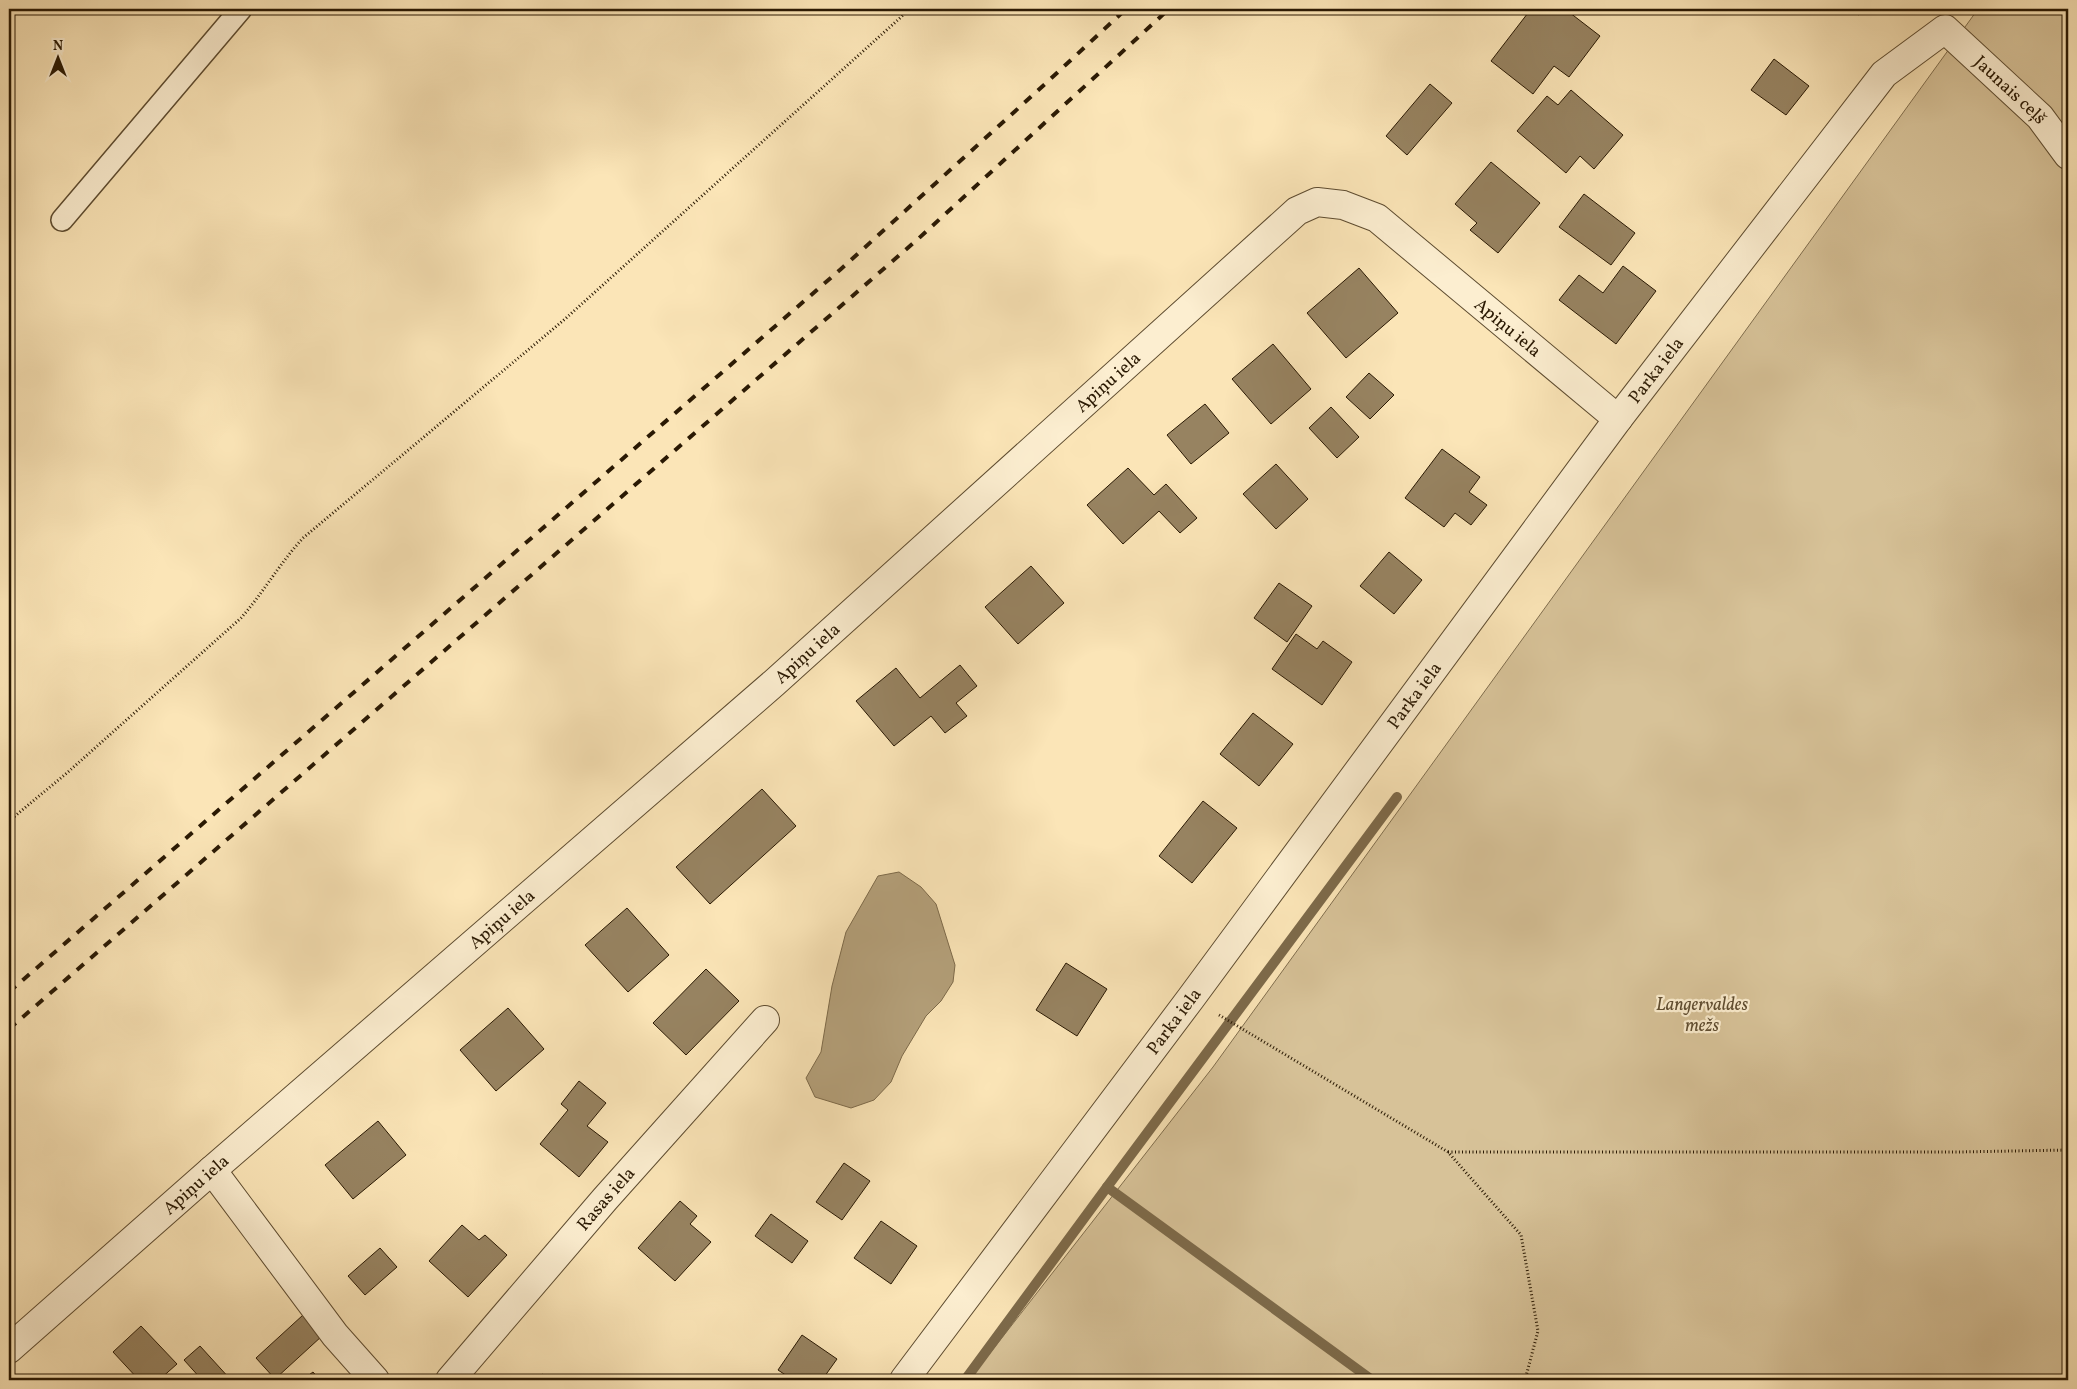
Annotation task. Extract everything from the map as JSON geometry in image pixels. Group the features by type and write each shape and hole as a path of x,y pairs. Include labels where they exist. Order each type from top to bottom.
{"street":[{"name":"Jaunais ceļš","path":"1945,29 2040,117 2068,155"},
{"name":"Parka iela","path":"904,1380 1191,998 1618,419 1884,74 1945,29"},
{"name":"Apiņu iela","path":"9,1350 212,1170 774,683 1297,212 1317,202 1343,205 1377,218 1618,419"},
{"name":"Rasas iela","path":"450,1380 605,1199 765,1020"},
{"path":"212,1170 335,1335 375,1380"}],"lane":[{"path":"62,220 241,9"}],"path":[{"path":"9,821 68,772 241,618 284,559 303,538 565,319 910,9"},
{"path":"1217,1014 1448,1152 1521,1235 1538,1331 1525,1380"},
{"path":"1448,1152 1958,1152 2068,1150"}],"green space":[{"name":"Langervaldes mežs","path":"1978,9 2068,9 2068,1380 969,1380 1213,1067"}],"shaded area":[{"path":"899,872 921,887 936,904 955,965 953,982 941,1001 926,1016 902,1056 891,1082 874,1100 851,1108 815,1097 806,1078 821,1052 832,986 846,932 878,876"}],"building":[{"path":"1531,9 1565,9 1600,36 1569,77 1554,66 1533,94 1491,61"},
{"path":"1850,9 1864,9 1859,15"},
{"path":"1774,59 1809,86 1786,115 1751,90"},
{"path":"1430,84 1452,103 1407,155 1386,136"},
{"path":"1571,90 1623,135 1594,169 1580,156 1566,173 1517,131 1547,96 1558,105"},
{"path":"1491,162 1540,203 1498,253 1470,230 1477,223 1455,204"},
{"path":"1584,194 1635,233 1611,265 1559,227"},
{"path":"1623,266 1656,291 1616,344 1559,300 1579,275 1603,293"},
{"path":"1359,268 1398,313 1346,358 1307,313"},
{"path":"1273,344 1311,389 1271,424 1232,379"},
{"path":"1369,373 1394,395 1370,419 1346,397"},
{"path":"1205,404 1229,433 1191,464 1167,435"},
{"path":"1331,407 1359,437 1337,458 1309,428"},
{"path":"1442,449 1480,477 1469,492 1487,505 1471,525 1455,513 1444,527 1405,498"},
{"path":"1276,464 1308,499 1276,529 1243,494"},
{"path":"1128,468 1154,495 1166,484 1197,518 1180,533 1159,511 1123,544 1087,505"},
{"path":"1389,552 1422,580 1394,614 1360,586"},
{"path":"1031,566 1064,603 1018,644 985,607"},
{"path":"1279,583 1312,606 1287,642 1254,618"},
{"path":"1296,634 1317,649 1323,641 1352,662 1322,705 1272,669"},
{"path":"960,665 977,686 956,703 967,716 945,733 931,716 894,746 856,701 896,668 920,698"},
{"path":"1253,713 1293,744 1259,786 1220,754"},
{"path":"762,789 796,826 710,904 676,867"},
{"path":"1203,801 1237,828 1192,883 1159,856"},
{"path":"627,908 669,955 628,992 585,945"},
{"path":"1066,963 1107,989 1077,1036 1036,1010"},
{"path":"706,969 739,1001 686,1055 653,1023"},
{"path":"508,1008 544,1049 496,1091 460,1050"},
{"path":"579,1081 606,1103 587,1126 608,1142 579,1177 540,1144 568,1110 561,1104"},
{"path":"378,1121 406,1155 353,1199 325,1165"},
{"path":"844,1163 870,1181 842,1220 816,1202"},
{"path":"680,1201 697,1216 690,1224 711,1242 675,1281 638,1248"},
{"path":"771,1214 808,1241 792,1263 755,1236"},
{"path":"881,1221 917,1246 891,1284 854,1258"},
{"path":"462,1225 479,1240 485,1235 507,1255 468,1297 429,1261"},
{"path":"380,1248 397,1267 365,1295 348,1276"},
{"path":"303,1315 322,1336 275,1379 256,1358"},
{"path":"141,1326 177,1364 159,1380 139,1380 113,1352"},
{"path":"802,1335 837,1359 822,1380 793,1380 778,1370"},
{"path":"200,1346 231,1380 202,1380 184,1360"},
{"path":"313,1372 320,1380 302,1380"},
{"path":"543,1374 548,1380 534,1380"}],"waterway":[{"path":"965,1380 1397,797"},
{"path":"1107,1187 1372,1380"}],"railway":[{"path":"9,992 841,269 1126,9"},
{"path":"9,1029 918,239 1169,9"}]}
